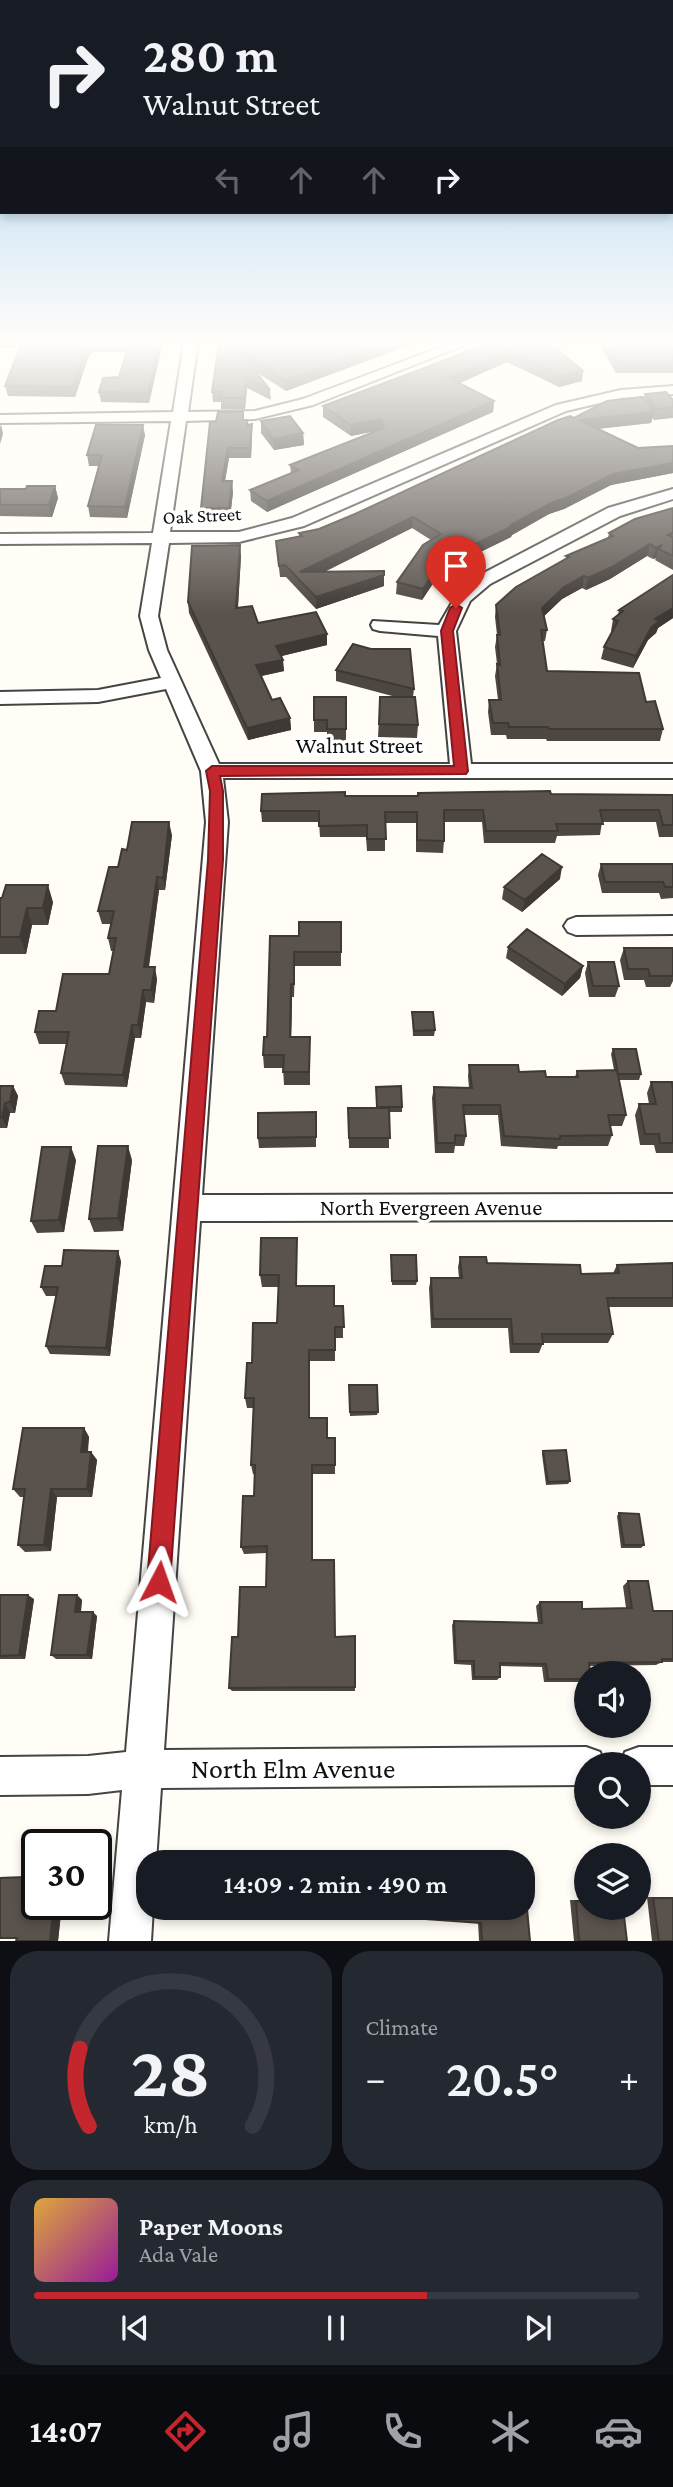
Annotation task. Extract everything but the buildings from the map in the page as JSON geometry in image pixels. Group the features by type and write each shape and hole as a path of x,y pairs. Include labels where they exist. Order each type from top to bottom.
{"street":[{"path":"130,1941 216,848 216,791 212,771 158,650 149,617 178,433"},
{"name":"Oak Street","path":"0,539 239,537 281,527 503,433"},
{"path":"461,771 447,631 463,598 484,580 614,512 673,494"},
{"path":"380,625 447,631"},
{"path":"0,698 98,696 172,682"},
{"name":"Walnut Street","path":"212,771 673,771"},
{"path":"576,926 673,925"},
{"name":"North Evergreen Avenue","path":"188,1208 673,1206"},
{"name":"North Elm Avenue","path":"0,1776 88,1775 144,1769 574,1766"},
{"path":"651,1766 673,1766"}],"route":[{"path":"159,1582 215,860 216,791 212,771 461,771 447,631 456,608"}]}
